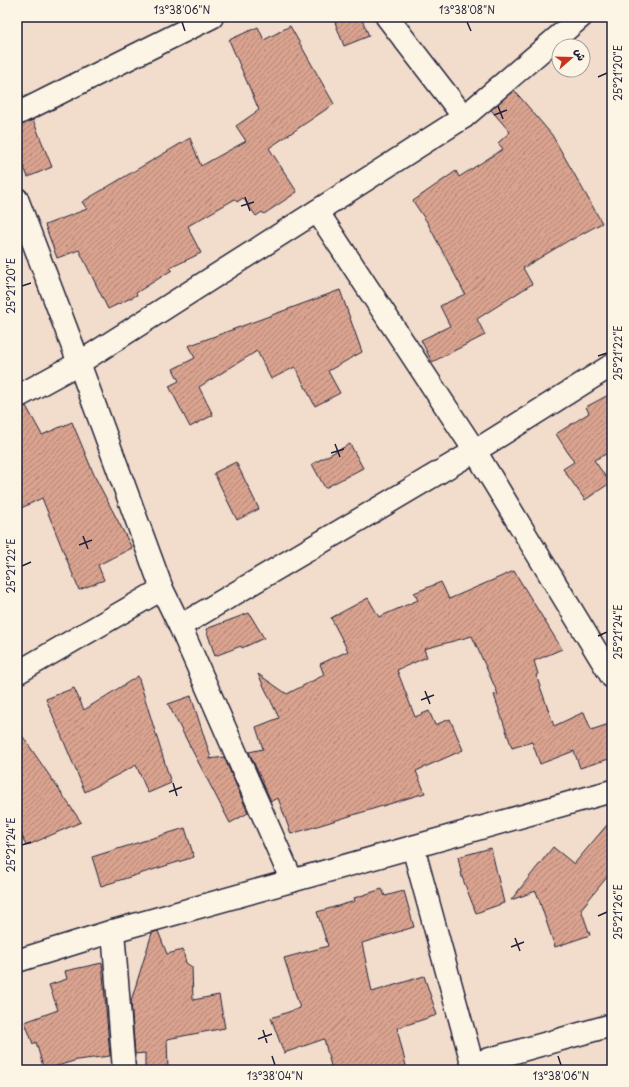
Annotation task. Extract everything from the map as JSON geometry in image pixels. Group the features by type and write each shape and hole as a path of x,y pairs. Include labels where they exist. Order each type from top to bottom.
{"street":[{"path":"17,114 212,17"},
{"path":"387,17 464,117"},
{"path":"17,398 79,363 464,117 581,17"},
{"path":"17,199 162,589 180,626 292,881"},
{"path":"317,211 475,451 612,677"},
{"path":"180,626 475,451 612,365"},
{"path":"17,674 162,589"},
{"path":"17,961 113,931 612,791"},
{"path":"413,847 473,1067 612,1025"},
{"path":"113,931 124,1070"}],"building":[{"path":"333,17 361,17 369,36 344,46"},
{"path":"290,26 334,104 269,148 297,192 264,214 262,212 256,216 243,198 237,202 235,199 188,226 201,253 170,268 172,270 136,293 137,295 108,309 79,250 57,258 45,225 87,209 82,202 190,138 201,166 246,141 236,126 259,110 229,40 258,27 264,40"},
{"path":"17,82 24,97 17,100"},
{"path":"514,90 552,135 602,223 571,239 523,268 532,284 477,319 485,335 432,362 421,340 450,326 440,306 465,294 427,222 413,201 456,171 459,177 503,149 498,143 510,132 491,110"},
{"path":"33,120 52,167 28,177 17,151 17,126"},
{"path":"340,290 362,352 328,371 340,393 315,406 295,367 271,379 257,351 199,387 213,415 190,427 169,386 179,381 173,369 195,358 188,346"},
{"path":"612,393 612,456 610,452 594,460 610,483 585,500 563,469 574,462 556,434 589,413 586,407"},
{"path":"26,406 42,435 72,422 95,477 132,548 98,565 104,580 79,590 42,498 17,510 17,409"},
{"path":"350,444 363,468 325,488 312,464"},
{"path":"236,462 259,509 237,520 214,473"},
{"path":"514,571 562,649 534,661 538,674 536,675 554,726 584,712 591,730 612,723 612,758 580,768 574,751 540,764 532,742 512,748 494,695 498,694 472,636 424,649 427,657 397,670 415,717 429,711 435,725 450,719 463,750 416,771 425,793 291,834 278,798 271,801 249,752 263,749 256,727 279,718 258,674 287,694 324,675 320,664 348,651 331,618 368,598 379,617 418,600 414,593 441,582 449,599"},
{"path":"249,613 264,638 242,648 241,646 215,656 206,629"},
{"path":"138,676 171,783 148,793 136,765 85,792 46,699 74,688 84,710"},
{"path":"191,696 211,758 209,759 224,757 248,813 230,823 168,704"},
{"path":"17,728 81,822 26,846 17,823"},
{"path":"612,819 612,871 581,909 590,935 555,947 536,891 511,900 553,847 574,864"},
{"path":"185,828 194,857 101,886 92,857"},
{"path":"491,848 504,903 476,913 462,877 458,857"},
{"path":"382,889 385,896 404,891 414,927 362,943 372,992 424,976 437,1015 397,1028 407,1070 332,1070 324,1039 284,1053 271,1018 300,1008 284,958 328,946 317,912 355,901 354,898"},
{"path":"158,931 167,954 183,950 186,963 192,967 193,1000 219,995 225,1028 167,1039 168,1070 145,1070 145,1053 135,1054 131,1001 152,933"},
{"path":"102,963 110,1056 77,1060 44,1070 36,1042 33,1044 25,1022 58,1010 49,985 67,979 65,971"}]}
